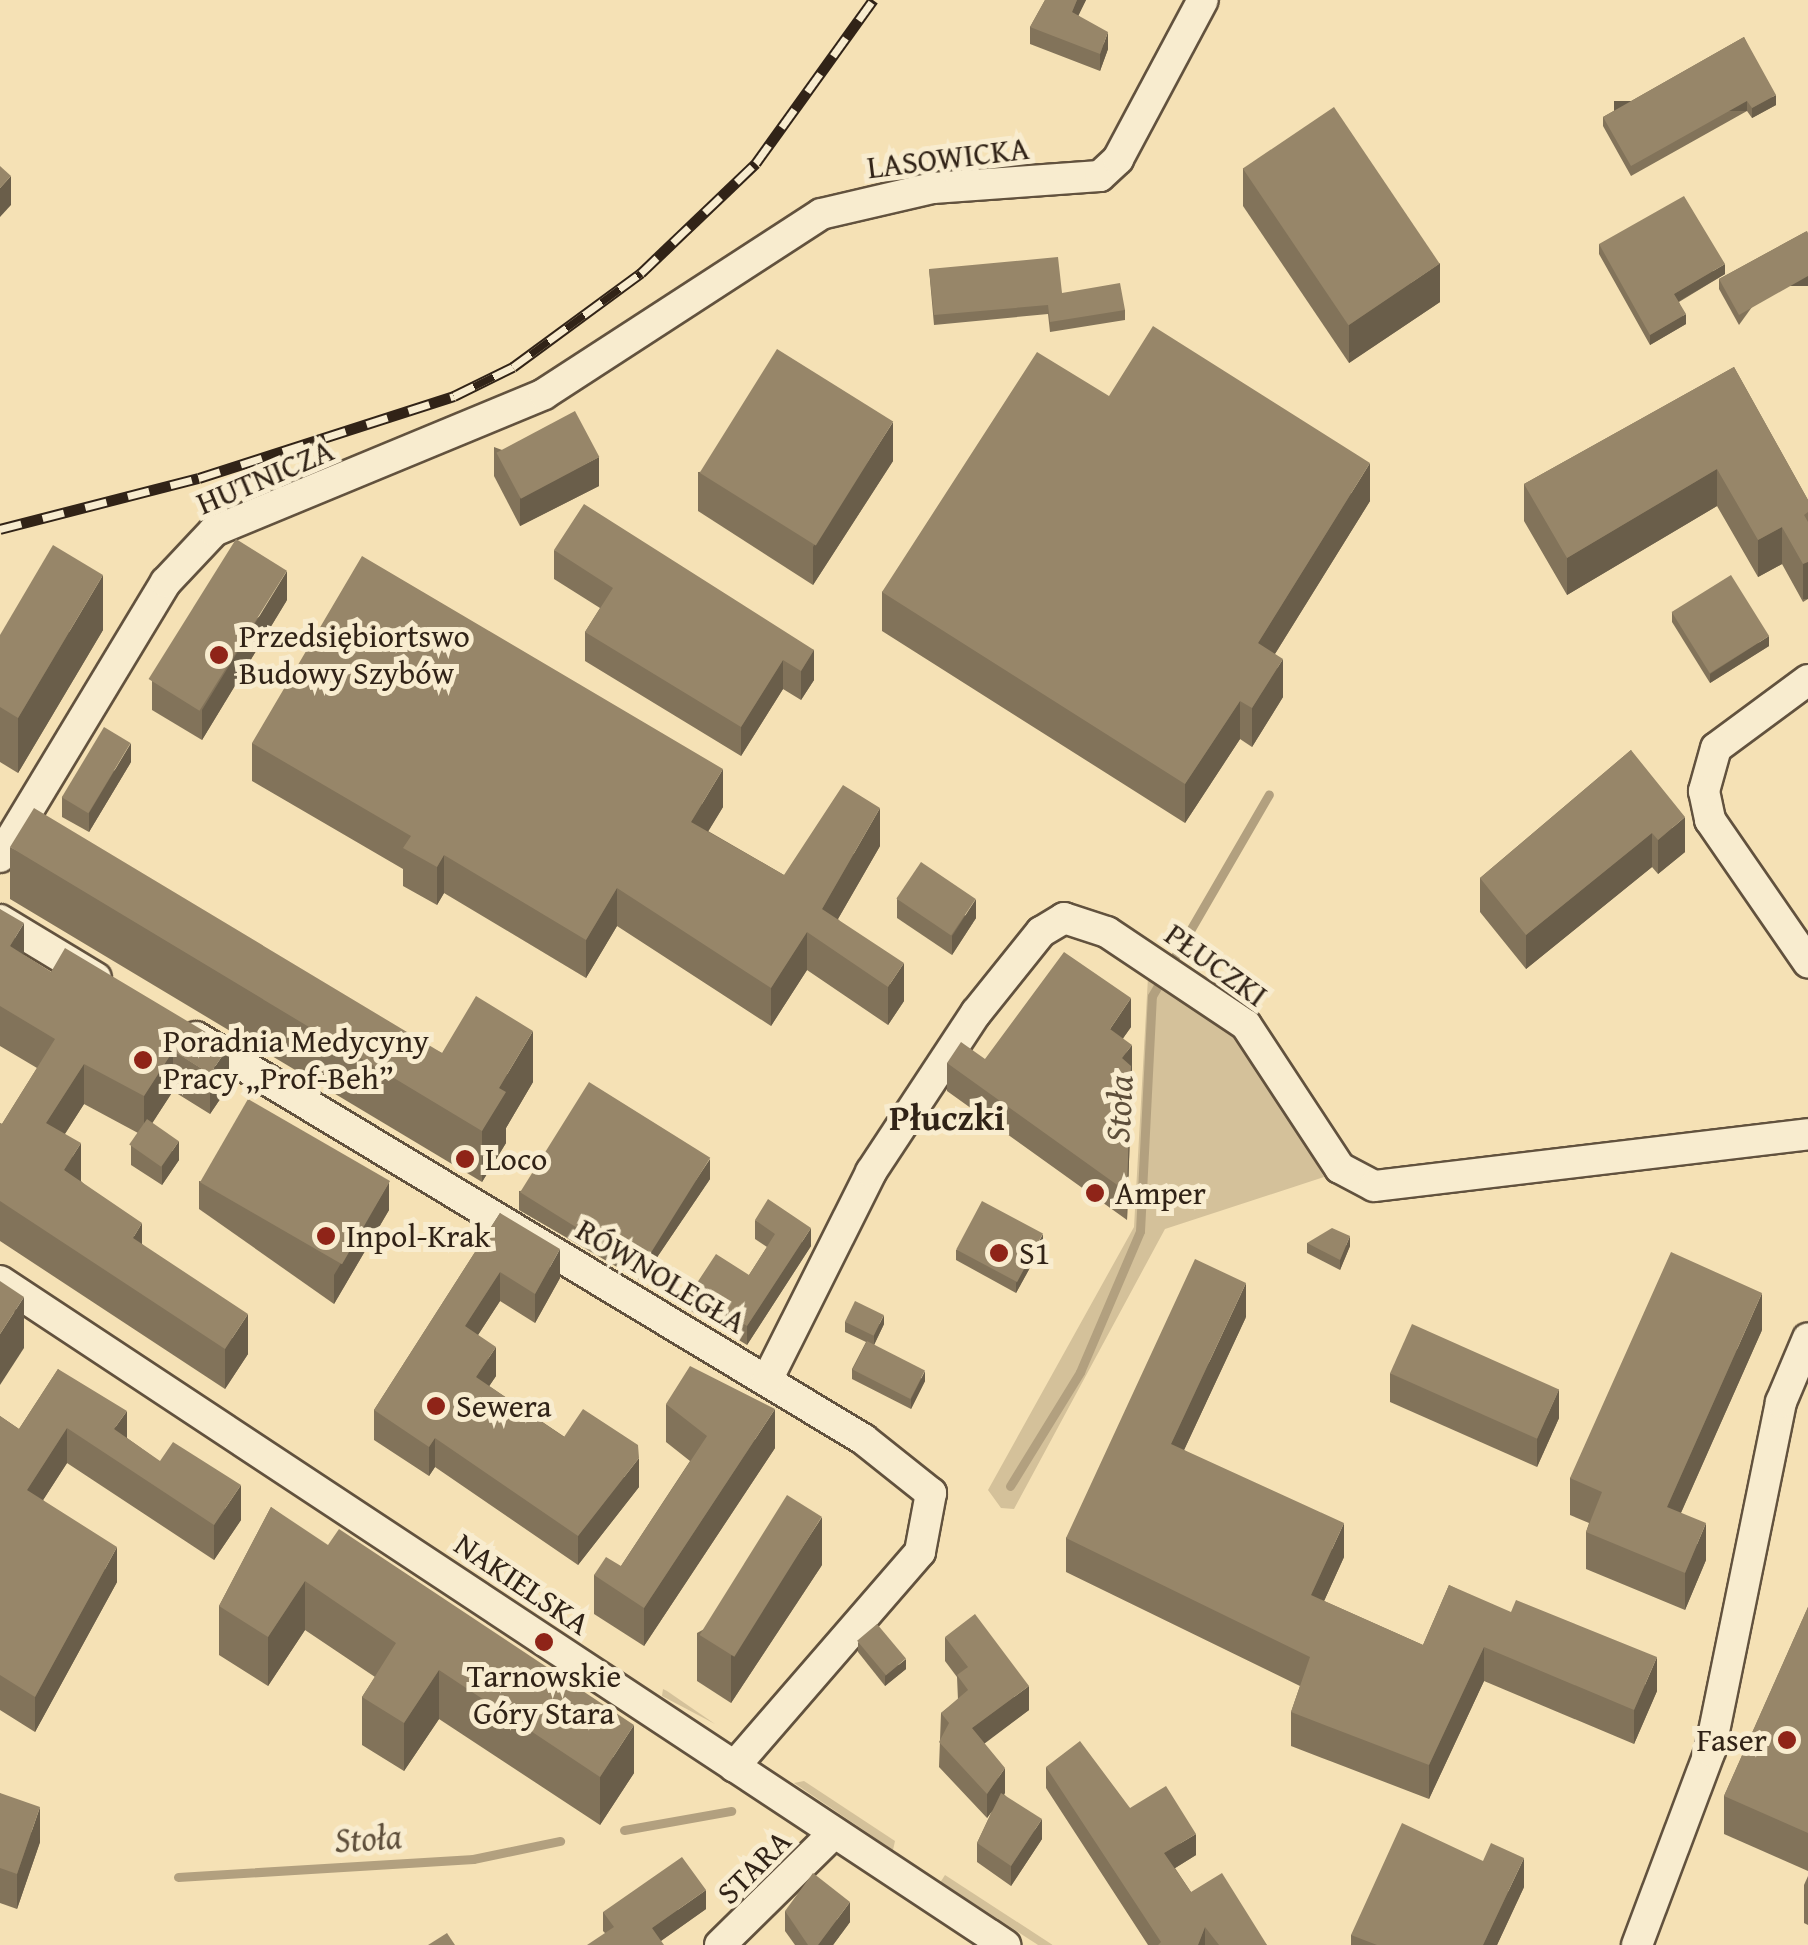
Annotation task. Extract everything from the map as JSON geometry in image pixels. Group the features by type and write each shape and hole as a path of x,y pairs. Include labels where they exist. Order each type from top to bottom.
{"street":[{"name":"LASOWICKA","path":"586,367 822,214 934,188 1100,176 1118,160 1202,0"},
{"name":"HUTNICZA","path":"0,857 166,582 202,540 499,416 586,367"},
{"path":"1808,680 1716,748 1704,791 1718,833 1808,962"},
{"name":"PŁUCZKI","path":"767,1380 871,1172 1041,932 1078,919 1170,971 1246,1025 1340,1168 1374,1186 1808,1134"},
{"path":"0,920 118,991"},
{"name":"RÓWNOLEGŁA","path":"169,1021 767,1380 910,1471 934,1509 920,1552 734,1767"},
{"name":"NAKIELSKA","path":"0,1282 1005,1945"},
{"path":"1637,1945 1710,1752 1781,1402 1808,1338"},
{"name":"STARA","path":"720,1945 834,1833"}],"shaded area":[{"path":"1148,977 1244,1041 1324,1177 1165,1229 1014,1509 1001,1508 988,1490 1134,1227"},
{"path":"663,1689 667,1691 715,1724 662,1696"},
{"path":"804,1781 895,1841 893,1850 794,1783"},
{"path":"945,1875 1052,1945 1038,1945 941,1882"}],"building":[{"path":"1045,0 1077,0 1072,12 1108,32 1100,54 1030,27"},
{"path":"1744,37 1776,95 1752,108 1747,101 1631,166 1603,117"},
{"path":"1334,107 1440,264 1348,325 1243,169"},
{"path":"0,166 11,176 0,188"},
{"path":"1684,196 1725,264 1674,294 1686,314 1650,335 1599,244"},
{"path":"1807,231 1808,276 1739,315 1719,279"},
{"path":"1058,257 1062,293 1120,283 1125,310 1050,322 1048,305 934,315 929,269"},
{"path":"1153,326 1370,463 1258,643 1283,659 1252,708 1240,701 1185,784 882,592 1037,352 1109,396"},
{"path":"777,349 893,422 816,545 700,473"},
{"path":"1734,367 1808,500 1808,512 1804,515 1808,522 1808,562 1803,564 1782,527 1758,540 1717,469 1567,558 1524,484"},
{"path":"575,411 599,457 521,499 496,453"},
{"path":"584,504 814,650 801,671 783,660 741,727 585,632 613,588 554,550"},
{"name":"Przedsiębiortswo Budowy Szybów","path":"236,539 287,571 199,711 149,679"},
{"path":"53,545 103,575 18,718 0,707 0,635"},
{"path":"362,556 723,769 691,822 784,875 843,785 880,808 822,909 904,963 888,987 807,932 771,988 617,888 586,940 444,855 437,867 403,848 411,836 252,743"},
{"path":"1731,575 1769,636 1710,673 1672,612"},
{"path":"104,727 131,743 88,813 62,797"},
{"path":"1631,750 1685,817 1658,840 1652,833 1526,935 1480,878"},
{"path":"34,808 442,1053 476,996 533,1031 499,1088 506,1092 482,1131 10,847"},
{"path":"921,862 976,899 951,935 896,898"},
{"path":"0,909 24,923 10,946 51,972 65,948 229,1046 210,1074 173,1051 144,1096 84,1064 46,1123 81,1143 64,1170 142,1223 133,1238 248,1314 225,1349 0,1201 0,1123 55,1039 0,1006"},
{"path":"1064,952 1131,998 1110,1029 1132,1045 1122,1058 1131,1066 1127,1192 947,1063 961,1042 985,1059"},
{"path":"589,1082 710,1158 641,1268 520,1192"},
{"path":"248,1099 390,1181 342,1264 200,1182"},
{"path":"147,1119 179,1141 161,1167 129,1144"},
{"path":"768,1199 811,1228 747,1326 691,1292 716,1254 749,1275 775,1234 755,1220"},
{"path":"982,1201 1043,1233 1017,1282 956,1250"},
{"path":"500,1213 560,1249 535,1294 500,1272 465,1326 496,1347 476,1377 564,1437 583,1409 638,1445 639,1458 578,1536 435,1438 429,1447 374,1410"},
{"path":"1332,1228 1350,1236 1340,1260 1307,1243"},
{"path":"1671,1252 1762,1293 1667,1507 1706,1523 1685,1573 1586,1532 1602,1492 1570,1478"},
{"path":"1195,1259 1246,1283 1171,1444 1344,1523 1311,1595 1423,1645 1449,1585 1511,1612 1516,1600 1657,1657 1634,1710 1484,1647 1429,1765 1291,1712 1310,1657 1066,1538"},
{"path":"0,1281 24,1297 0,1334"},
{"path":"855,1301 884,1315 874,1336 845,1322"},
{"path":"1412,1324 1559,1389 1537,1439 1390,1373"},
{"path":"867,1341 925,1371 910,1399 852,1370"},
{"path":"690,1366 775,1409 644,1608 594,1575 606,1557 621,1566 707,1436 666,1404"},
{"path":"58,1369 127,1411 114,1429 160,1461 173,1442 241,1485 214,1525 67,1428 27,1490 117,1547 35,1697 0,1675 0,1416 19,1429"},
{"path":"787,1495 822,1517 734,1657 700,1635"},
{"path":"271,1507 328,1545 339,1529 634,1725 600,1777 439,1670 404,1723 362,1697 396,1643 305,1581 268,1637 219,1606"},
{"name":"Faser","path":"1808,1607 1808,1833 1724,1796"},
{"path":"975,1614 1029,1686 972,1728 1005,1768 987,1794 939,1742 949,1723 941,1713 968,1690 957,1675 968,1667 945,1637"},
{"path":"877,1624 906,1658 886,1675 857,1641"},
{"path":"1080,1741 1130,1808 1166,1786 1196,1834 1164,1853 1191,1892 1222,1873 1267,1945 1219,1945 1205,1927 1198,1945 1158,1945 1161,1942 1046,1767"},
{"path":"0,1793 40,1807 17,1874 0,1868"},
{"path":"1001,1793 1042,1819 1011,1866 977,1843"},
{"path":"1402,1823 1483,1861 1491,1843 1524,1858 1483,1945 1377,1945 1351,1935"},
{"path":"682,1857 706,1890 652,1928 664,1945 587,1945 614,1927 603,1912"},
{"path":"813,1873 850,1902 818,1945 808,1945 785,1911"},
{"path":"447,1933 455,1945 428,1945"}],"waterway":[{"name":"Stoła","path":"1010,1486 1080,1372 1140,1231 1152,996 1269,794"},
{"name":"Stoła","path":"624,1830 731,1811"},
{"name":"Stoła","path":"178,1877 473,1859 560,1841"}],"railway":[{"path":"0,529 199,478 454,396 513,367 641,273 756,163 873,0"}],"place":[{"name":"Przedsiębiortswo Budowy Szybów","path":"219,655"},
{"name":"Poradnia Medycyny Pracy „Prof-Beh”","path":"143,1060"},
{"name":"Loco","path":"465,1159"},
{"name":"Amper","path":"1095,1193"},
{"name":"Inpol-Krak","path":"326,1236"},
{"name":"S1","path":"999,1253"},
{"name":"Sewera","path":"436,1406"},
{"name":"Tarnowskie Góry Stara","path":"544,1642"},
{"name":"Faser","path":"1787,1740"}],"district":[{"name":"Płuczki","path":"947,1118"}]}
